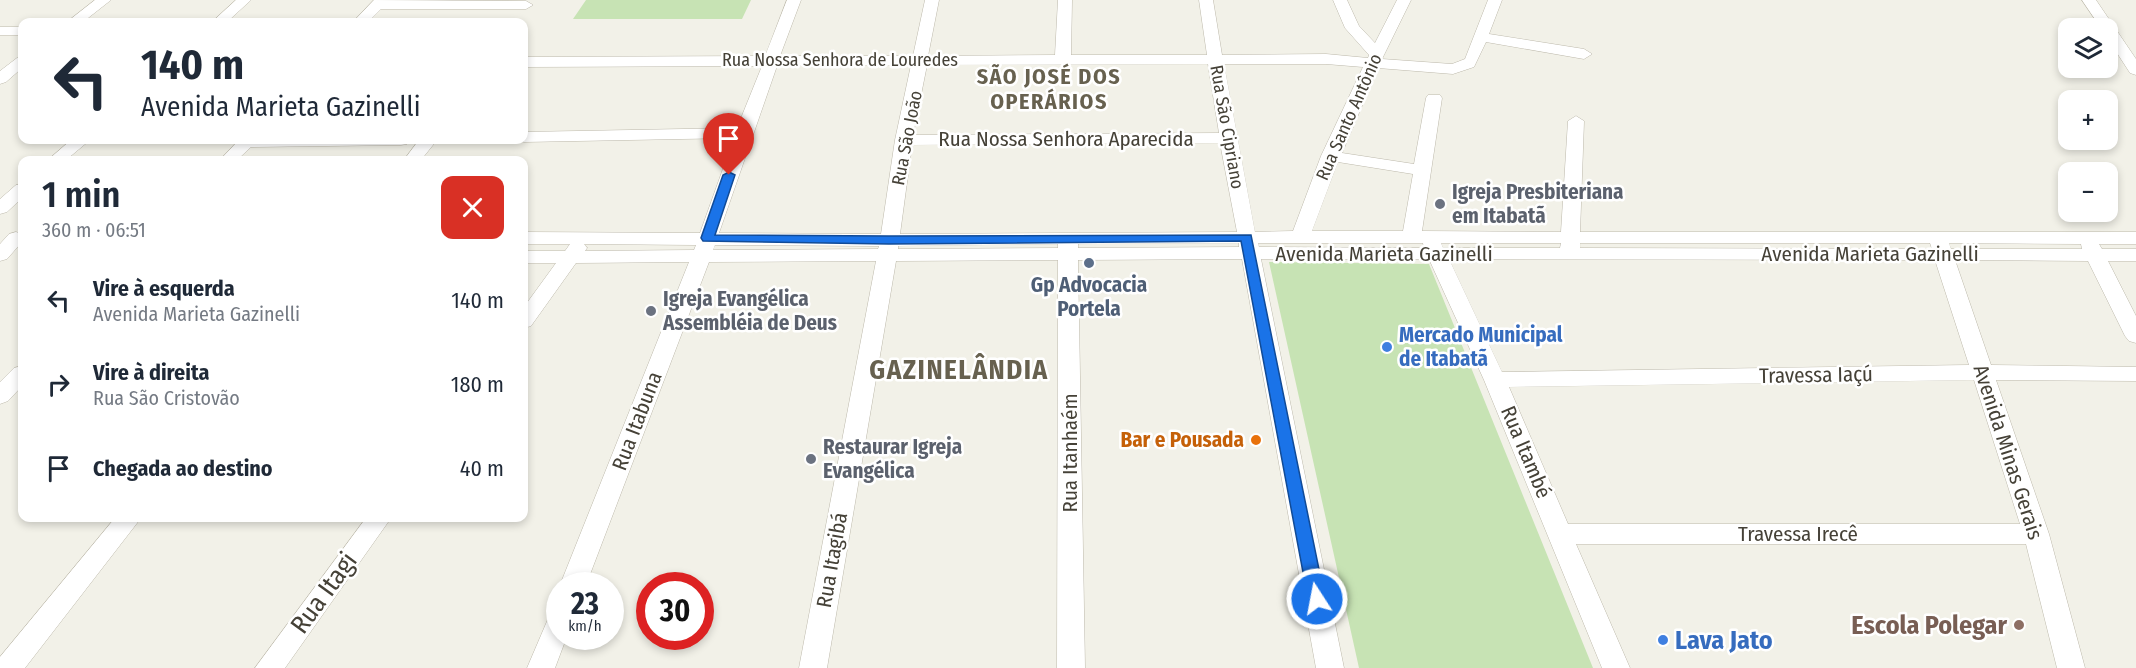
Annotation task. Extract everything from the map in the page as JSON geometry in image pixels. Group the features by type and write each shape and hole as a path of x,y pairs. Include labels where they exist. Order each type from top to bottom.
{"street":[{"path":"79,18 104,0"},
{"path":"224,18 244,0"},
{"name":"Rua Itabuna","path":"578,572 704,247 794,0"},
{"name":"Rua São João","path":"888,248 904,140 922,60 932,0"},
{"path":"1063,58 1065,0"},
{"name":"Rua São Cipriano","path":"1206,0 1228,138 1330,668"},
{"path":"1340,0 1352,28 1375,57"},
{"name":"Rua Santo Antônio","path":"1300,237 1330,156 1404,0"},
{"path":"1494,0 1481,37 1584,54"},
{"path":"2089,0 2136,70"},
{"path":"364,18 380,3 528,3"},
{"path":"517,18 528,3"},
{"path":"0,32 18,31"},
{"name":"Rua Nossa Senhora de Louredes","path":"528,62 1375,57 1453,69 1463,67 1472,60 1481,37"},
{"path":"0,79 18,64"},
{"path":"1426,244 1422,170 1434,98"},
{"path":"1570,246 1576,121"},
{"path":"528,137 744,133"},
{"name":"Rua Nossa Senhora Aparecida","path":"904,140 1228,138"},
{"path":"61,156 76,144"},
{"path":"232,156 244,144"},
{"path":"414,156 425,144"},
{"path":"1330,156 1422,170"},
{"path":"0,208 18,192"},
{"name":"Avenida Marieta Gazinelli","path":"1249,245 1300,237 1426,244"},
{"name":"Avenida Marieta Gazinelli","path":"528,238 584,238 704,247 888,248 1426,244 1941,246 2085,238 2136,238"},
{"path":"528,316 584,238"},
{"path":"2085,238 2097,255 2136,336"},
{"path":"0,255 15,243"},
{"name":"Rua Itambé","path":"1426,244 1495,380 1616,668"},
{"name":"Avenida Marieta Gazinelli","path":"1941,246 2136,255"},
{"name":"Avenida Minas Gerais","path":"1941,246 2036,534 2073,667"},
{"name":"Avenida Marieta Gazinelli","path":"528,257 571,257 704,247"},
{"name":"Rua Itanhaém","path":"1068,247 1071,668"},
{"name":"Rua Itagibá","path":"813,668 888,248"},
{"name":"Travessa Iaçú","path":"1495,380 1982,372 2136,374"},
{"path":"0,396 18,377"},
{"path":"9,668 126,522"},
{"name":"Rua Itagi","path":"269,668 376,522"},
{"name":"Travessa Irecê","path":"1560,534 2036,534"},
{"path":"541,668 548,650"}],"green space":[{"path":"586,0 751,0 742,19 573,19"},
{"path":"1269,262 1429,264 1593,668 1359,668"}],"place":[{"name":"Igreja Presbiteriana em Itabatã","path":"1440,204"},
{"name":"Gp Advocacia Portela","path":"1089,263"},
{"name":"Igreja Evangélica Assembléia de Deus","path":"651,311"},
{"name":"Mercado Municipal de Itabatã","path":"1387,347"},
{"name":"Bar e Pousada","path":"1256,440"},
{"name":"Restaurar Igreja Evangélica","path":"811,459"},
{"name":"Escola Polegar","path":"2019,625"},
{"name":"Lava Jato","path":"1663,640"}],"district":[{"name":"SÃO JOSÉ DOS OPERÁRIOS","path":"1049,88"},
{"name":"GAZINELÂNDIA","path":"959,370"}],"route":[{"path":"729,175 707,238 889,240 1247,237 1317,599"}]}
